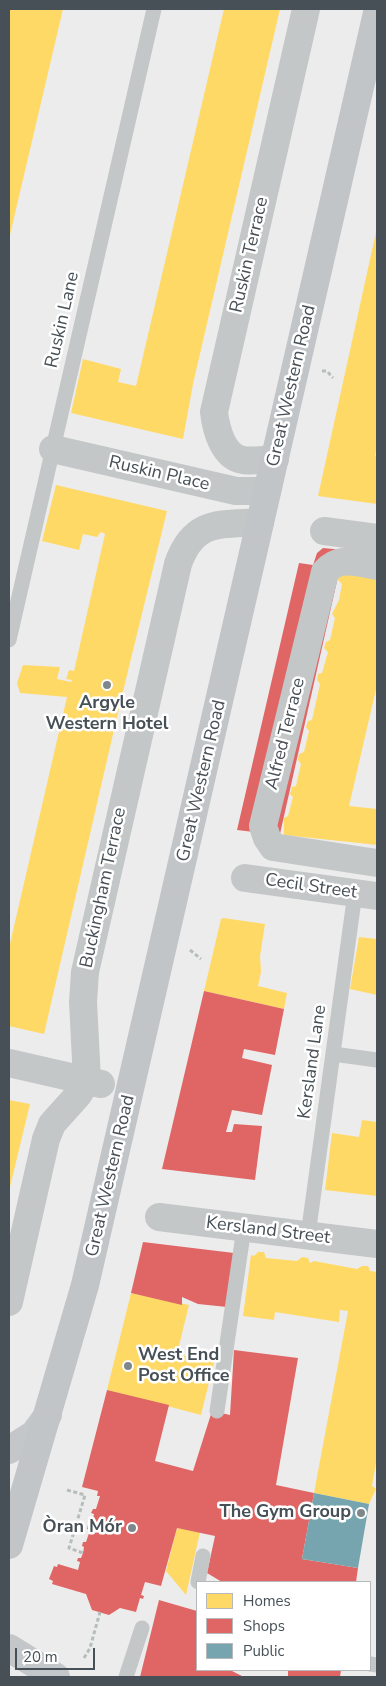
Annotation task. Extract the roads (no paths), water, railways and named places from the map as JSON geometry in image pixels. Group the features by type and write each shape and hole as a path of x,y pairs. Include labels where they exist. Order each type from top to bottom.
{"main road":[{"name":"Great Western Road","path":"9,1545 48,1415 89,1266 377,13"},
{"path":"9,1450 34,1434 48,1415"},
{"path":"9,1648 56,1677"}],"street":[{"name":"Ruskin Terrace","path":"275,459 243,460 235,457 224,445 216,424 214,412 306,9"},
{"name":"Ruskin Place","path":"52,449 236,491 267,491"},
{"name":"Buckingham Terrace","path":"94,1082 83,1002 85,972 178,564 184,548 199,532 220,525 260,522"},
{"path":"324,531 377,538"},
{"name":"Alfred Terrace","path":"377,566 340,560 331,564 325,572 263,826 267,838 273,847 377,863"},
{"name":"Cecil Street","path":"245,878 366,895"},
{"path":"9,1063 94,1082"},
{"path":"9,1302 46,1139 52,1124 78,1094 94,1082"},
{"name":"Kersland Street","path":"160,1217 377,1244"}],"lane":[{"name":"Ruskin Lane","path":"9,640 154,9"},
{"name":"Kersland Lane","path":"308,1235 333,1054 366,895"},
{"path":"333,1054 377,1060"},
{"path":"217,1411 244,1228"},
{"path":"198,1581 203,1556"},
{"path":"126,1677 142,1628"}],"place":[{"name":"Argyle Western Hotel","path":"107,685"},
{"name":"West End Post Office","path":"128,1366"},
{"name":"The Gym Group","path":"361,1513"},
{"name":"Òran Mór","path":"132,1528"}]}
